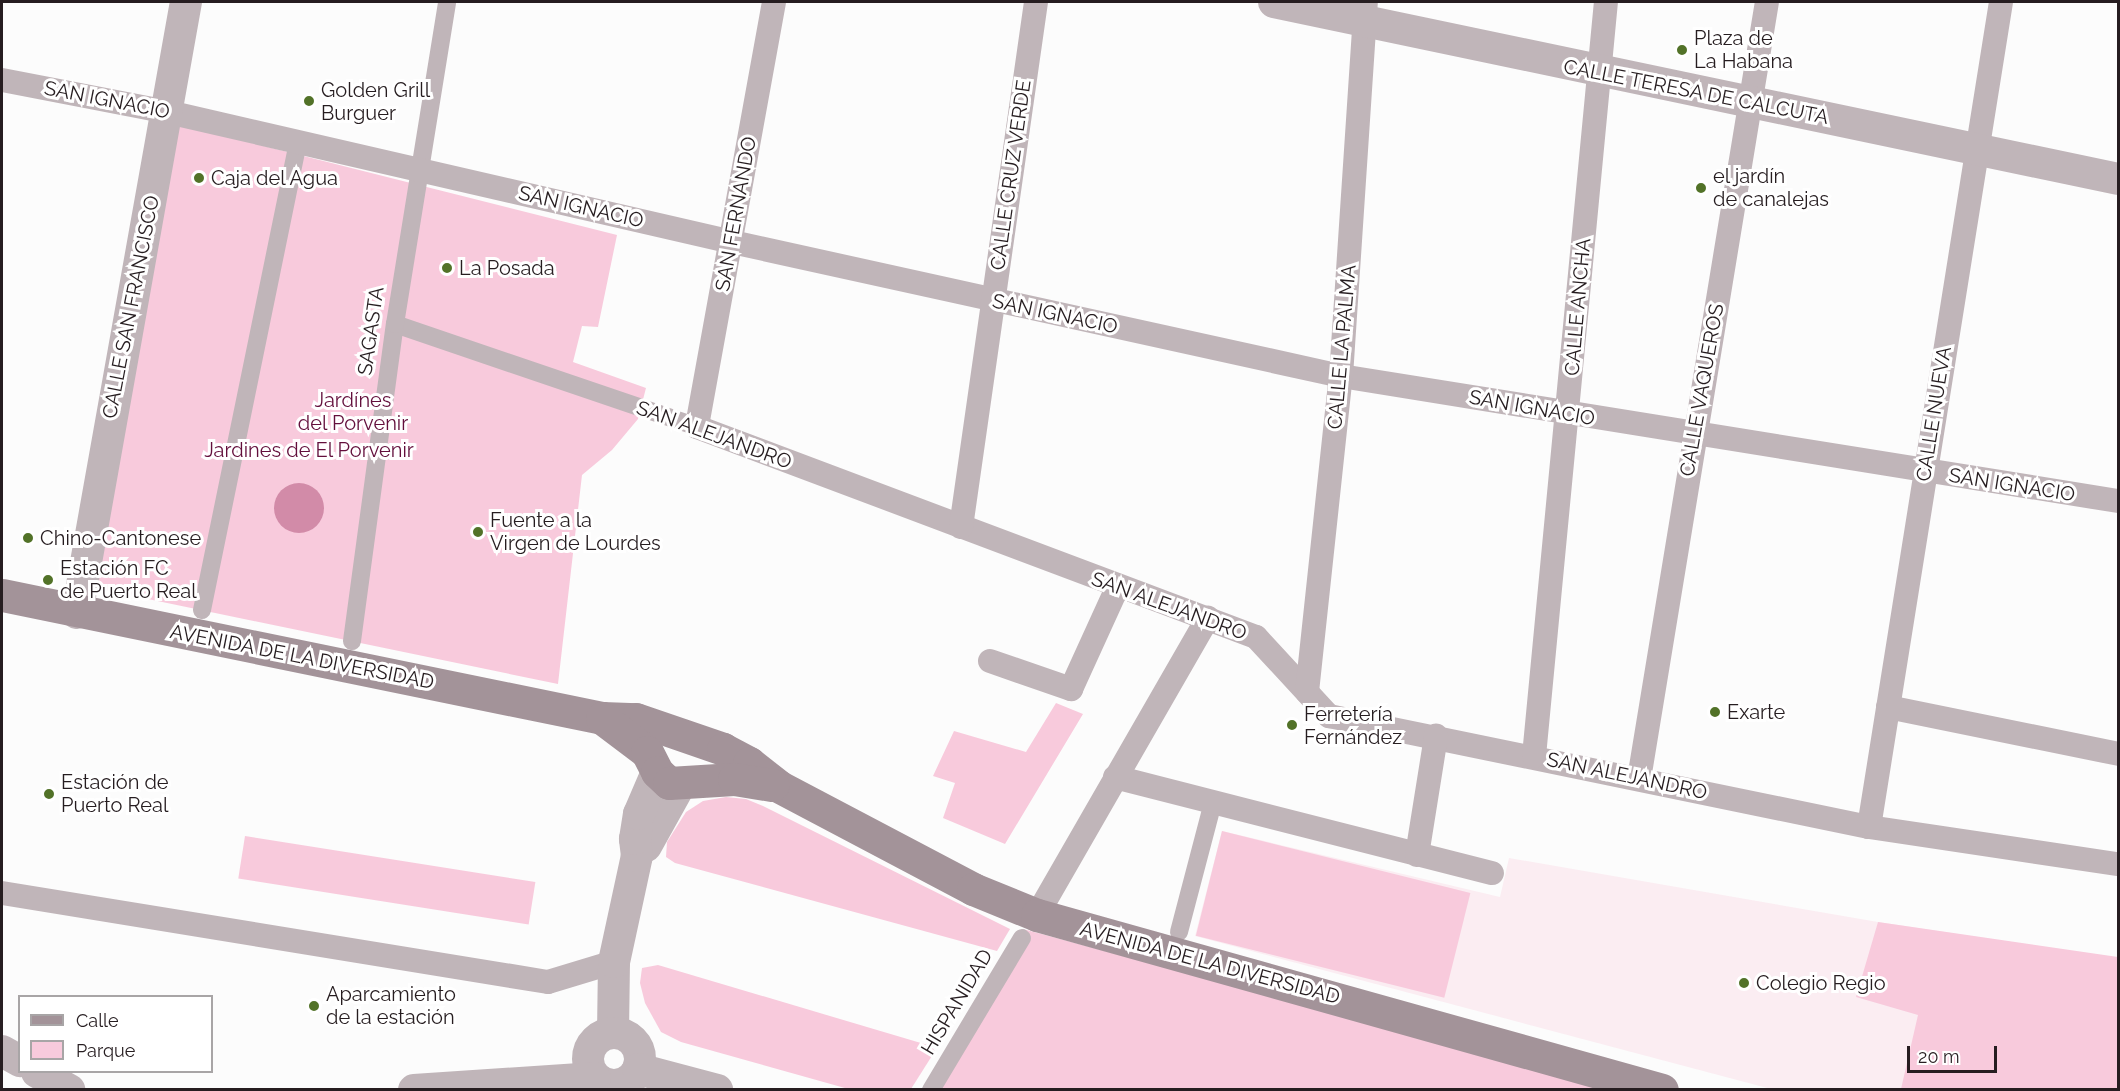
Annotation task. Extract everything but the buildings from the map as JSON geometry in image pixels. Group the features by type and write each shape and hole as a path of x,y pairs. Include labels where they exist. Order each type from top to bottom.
{"main road":[{"name":"AVENIDA DE LA DIVERSIDAD","path":"2,595 77,613 602,718 636,719 749,763 778,786 973,890 1029,927 1662,1089"},
{"name":"AVENIDA DE LA DIVERSIDAD","path":"602,718 641,747 670,776 734,778 778,786"},
{"path":"687,737 704,761 670,776 653,755 662,741 687,737"}],"street":[{"name":"CALLE SAN FRANCISCO","path":"77,613 186,2"},
{"name":"SAGASTA","path":"352,641 395,324 418,170 447,2"},
{"name":"SAN FERNANDO","path":"697,427 774,2"},
{"name":"CALLE CRUZ VERDE","path":"960,527 1036,2"},
{"name":"CALLE TERESA DE CALCUTA","path":"1274,2 1366,12 1600,73 1752,101 1976,151 2118,179"},
{"name":"CALLE ANCHA","path":"1534,756 1606,2"},
{"name":"CALLE VAQUEROS","path":"1639,779 1767,2"},
{"name":"CALLE NUEVA","path":"1869,827 2001,2"},
{"name":"CALLE LA PALMA","path":"1307,692 1341,376 1366,12"},
{"name":"SAN IGNACIO","path":"2,80 168,112 732,242 1341,376 1568,415 2118,501"},
{"path":"202,610 298,142"},
{"name":"SAN ALEJANDRO","path":"395,324 697,427 1117,588 1208,618 1256,637 1329,716 1534,756 1869,827 2118,864"},
{"path":"990,661 1071,689 1117,588"},
{"path":"1029,927 1208,618"},
{"path":"1888,707 2118,754"},
{"path":"1417,855 1436,736"},
{"path":"613,1033 614,962 638,856 634,839 639,814 670,776"},
{"path":"1115,777 1492,873"},
{"path":"1179,932 1213,802"},
{"path":"2,893 548,982 614,962"},
{"name":"HISPANIDAD","path":"931,1089 1029,927"},
{"path":"613,1033 629,1038 635,1044 619,1081 588,1062 591,1046 613,1033"},
{"path":"2,1051 18,1060"},
{"path":"41,1073 69,1089"},
{"path":"414,1089 619,1081 717,1089"}],"shaded area":[{"path":"299,483 308,485 319,494 324,508 322,517 313,528 299,533 290,531 279,522 274,508 276,499 285,488"},
{"name":"Colegio Regio","path":"1222,831 1500,897 1509,858 1878,922 2118,958 2118,1089 1771,1089 1195,936"}],"green space":[{"name":"Jardínes del Porvenir","path":"177,124 617,235 598,327 582,326 573,362 646,388 638,419 612,450 582,475 558,684 95,588"},
{"path":"1056,703 1083,714 1005,844 943,818 955,783 933,776 954,731 1026,752"},
{"path":"726,797 746,799 763,806 1010,929 997,951 675,863 666,857 667,842 686,812 703,801"},
{"path":"1222,831 1470,893 1444,998 1196,936"},
{"path":"245,836 535,882 529,924 238,878"},
{"path":"1878,922 2118,957 2118,1089 1901,1089 1918,1015 1856,997"},
{"path":"1023,929 1484,1053 1616,1090 940,1090"},
{"path":"658,965 931,1046 935,1051 911,1089 852,1090 681,1042 661,1032 645,1003 640,983 642,968"}],"place":[{"name":"Plaza de La Habana","path":"1682,50"},
{"name":"Golden Grill Burguer","path":"309,101"},
{"name":"Caja del Agua","path":"199,178"},
{"name":"el jardín de canalejas","path":"1701,188"},
{"name":"La Posada","path":"447,268"},
{"name":"Fuente a la Virgen de Lourdes","path":"478,532"},
{"name":"Chino-Cantonese","path":"28,538"},
{"name":"Estación FC de Puerto Real","path":"48,580"},
{"name":"Exarte","path":"1715,712"},
{"name":"Ferretería Fernández","path":"1292,725"},
{"name":"Estación de Puerto Real","path":"49,794"},
{"name":"Colegio Regio","path":"1744,983"},
{"name":"Aparcamiento de la estación","path":"314,1006"}],"park label":[{"name":"Jardines de El Porvenir","path":"309,450"}]}
